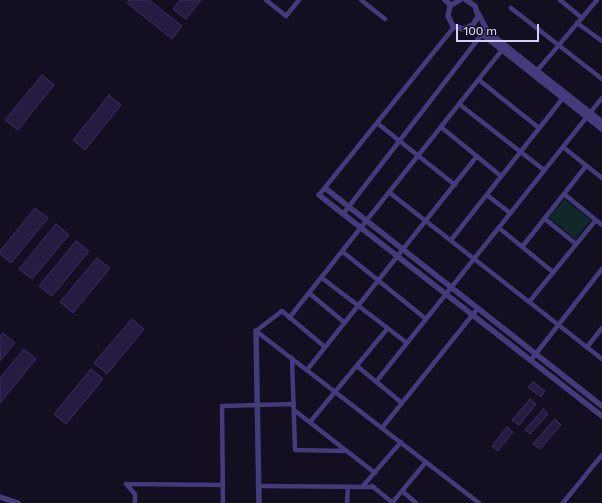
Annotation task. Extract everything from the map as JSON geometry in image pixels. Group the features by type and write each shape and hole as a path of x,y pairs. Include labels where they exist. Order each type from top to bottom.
{"street":[{"path":"266,0 286,16 299,0"},
{"path":"361,0 385,18"},
{"path":"445,0 451,5"},
{"path":"460,0 451,5 448,16 450,23 454,27 474,30 482,34 502,50 535,72 563,98 588,115 602,122"},
{"path":"561,0 582,18"},
{"path":"535,72 596,0"},
{"path":"470,1 488,32 588,115 602,129"},
{"path":"511,8 602,79"},
{"path":"466,29 475,23 478,13"},
{"path":"578,23 602,41"},
{"path":"454,27 319,195 602,416"},
{"path":"343,214 482,34"},
{"path":"289,318 368,221 502,50"},
{"path":"478,80 539,128"},
{"path":"451,240 563,98"},
{"path":"376,382 602,98"},
{"path":"459,104 544,170"},
{"path":"377,123 455,185"},
{"path":"441,128 501,176"},
{"path":"563,147 602,178"},
{"path":"307,370 404,250 477,156"},
{"path":"522,247 586,166"},
{"path":"325,188 452,287 535,355 602,406"},
{"path":"390,193 602,359"},
{"path":"564,194 602,225"},
{"path":"487,195 510,213"},
{"path":"545,219 576,244"},
{"path":"530,302 596,220"},
{"path":"498,228 553,272"},
{"path":"343,252 426,319"},
{"path":"531,360 602,269"},
{"path":"322,278 407,343"},
{"path":"309,293 345,323"},
{"path":"382,428 478,308"},
{"path":"256,331 282,311 325,347"},
{"path":"310,422 388,328"},
{"path":"587,347 602,328"},
{"path":"256,331 479,503"},
{"path":"256,331 259,503"},
{"path":"292,358 295,450 347,451"},
{"path":"356,366 402,403"},
{"path":"223,503 222,406 294,404"},
{"path":"294,410 375,473"},
{"path":"362,487 401,442"},
{"path":"563,503 602,455"},
{"path":"367,482 392,503 426,462"},
{"path":"134,503 135,494 126,484 223,485"},
{"path":"258,486 374,487"},
{"path":"347,503 348,487"},
{"path":"402,491 416,503"},
{"path":"0,497 18,503"}],"green space":[{"path":"564,199 591,220 575,239 549,218"}],"building":[{"path":"129,0 149,0 182,26 172,39 127,3"},
{"path":"180,0 201,0 186,19 173,9"},
{"path":"42,75 54,85 18,130 5,120"},
{"path":"109,95 121,105 85,150 73,140"},
{"path":"35,208 48,218 11,263 0,254 0,251"},
{"path":"56,224 69,235 32,279 19,269"},
{"path":"76,241 89,251 52,296 39,286"},
{"path":"97,258 110,268 73,313 60,302"},
{"path":"132,319 144,329 107,374 94,363"},
{"path":"3,333 15,343 0,361 0,336"},
{"path":"24,349 36,359 0,403 0,378"},
{"path":"91,369 103,379 66,424 54,414"},
{"path":"533,382 545,391 541,397 528,387"},
{"path":"530,399 536,404 519,425 512,420"},
{"path":"543,409 548,414 530,434 525,430"},
{"path":"555,419 561,425 540,449 533,444"},
{"path":"507,427 513,432 498,451 492,446"}]}
